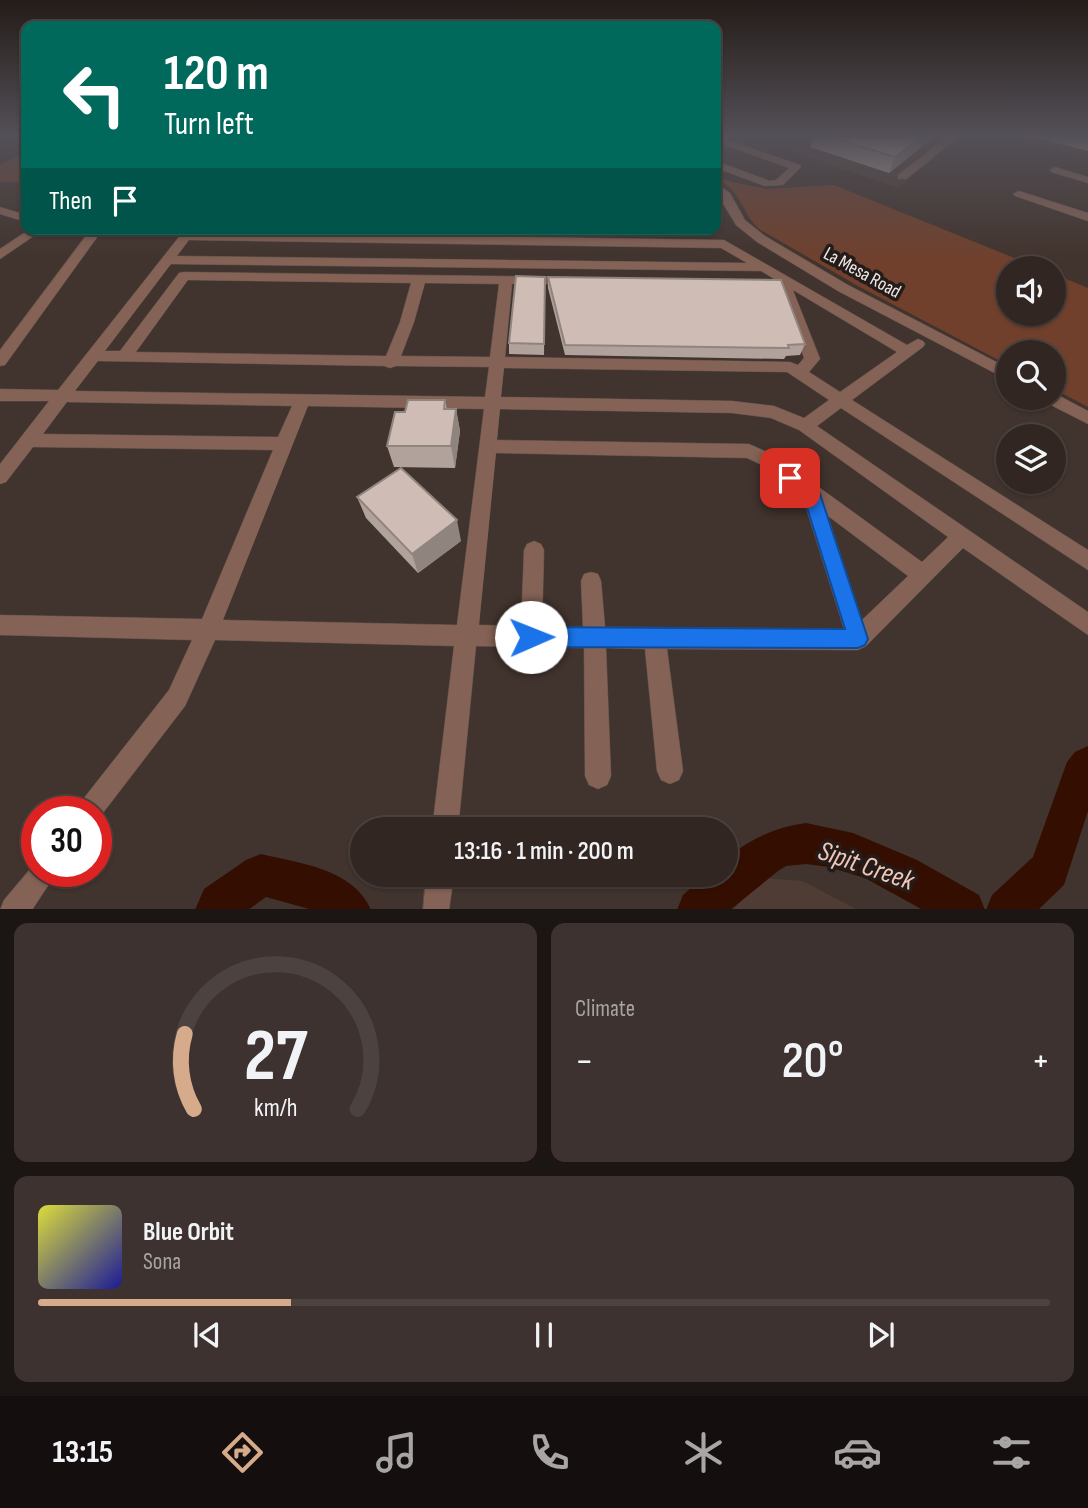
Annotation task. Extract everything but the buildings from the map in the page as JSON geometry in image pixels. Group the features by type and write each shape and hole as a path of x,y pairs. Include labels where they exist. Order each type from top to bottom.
{"street":[{"path":"752,177 769,184 779,183 785,177"},
{"name":"La Mesa Road","path":"721,190 740,222 761,239 843,288 996,369"},
{"path":"1019,194 1088,217"},
{"path":"0,210 21,217"},
{"path":"0,255 29,235"},
{"path":"0,361 94,235"},
{"path":"0,477 186,236 724,244 913,347 805,426"},
{"path":"335,262 347,238"},
{"path":"446,817 510,240"},
{"path":"167,260 335,262 506,272 586,281"},
{"path":"125,356 184,276 419,279 506,272 763,267"},
{"path":"390,363 407,322 419,279"},
{"path":"762,284 784,284 812,359 800,372"},
{"path":"93,356 790,368 842,399 1088,561"},
{"path":"0,395 732,407 774,412 805,426 1088,625"},
{"path":"101,796 177,698 209,628 303,399"},
{"path":"1066,406 1088,418"},
{"path":"28,440 284,444"},
{"path":"488,446 749,451 770,461 922,574"},
{"path":"811,494 858,639"},
{"path":"0,625 531,637 858,639 961,537"},
{"path":"531,637 534,550"},
{"path":"591,581 596,636 598,776"},
{"path":"655,638 670,771"},
{"path":"14,909 31,887"},
{"path":"436,906 438,887"}],"shaded area":[{"path":"0,177 21,177 21,182 0,182"},
{"path":"867,177 911,177 898,188"},
{"path":"721,179 766,189 834,185 1009,256 996,256 996,326 1066,326 1066,279 1088,288 1088,407 1066,395 1066,340 996,340 996,359 858,286 759,229 733,190"},
{"path":"763,878 803,881 856,909 734,909"}],"waterway":[{"name":"Sipit Creek","path":"1008,909 1049,870 1080,775 1088,765"},
{"name":"Sipit Creek","path":"699,909 763,856 785,846 806,844 829,846 878,863 962,909"},
{"name":"Sipit Creek","path":"216,909 219,904 261,875 318,888 349,909"}],"route":[{"path":"531,637 858,639 811,494 790,478"}]}
